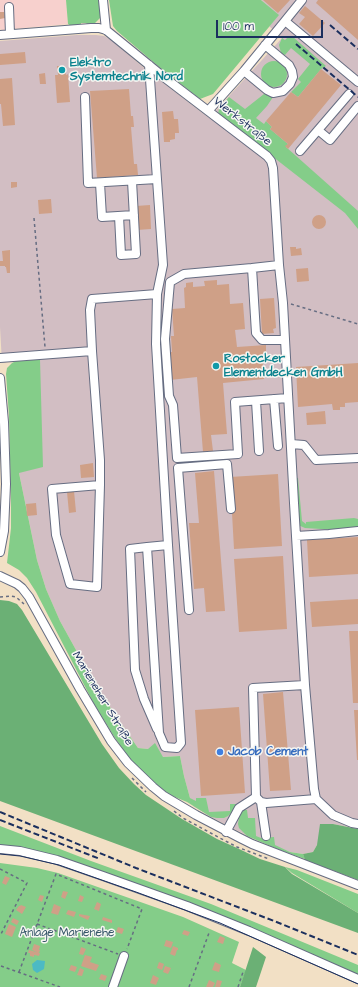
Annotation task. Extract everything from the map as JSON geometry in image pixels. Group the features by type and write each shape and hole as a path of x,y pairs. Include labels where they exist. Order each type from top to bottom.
{"street":[{"path":"0,35 91,28 106,30 103,0"},
{"path":"208,111 244,71 302,0"},
{"path":"8,8 10,34"},
{"path":"285,21 358,82"},
{"name":"Werkstraße","path":"106,30 267,156 271,161 273,168 283,303 284,340 306,685 316,798"},
{"path":"244,71 267,90 273,93 283,91 290,84 293,77 289,65 265,45"},
{"path":"149,65 163,265 157,294 156,344 181,744 177,748 165,747 144,699 135,670 130,550 168,545"},
{"path":"300,152 348,94"},
{"path":"85,97 88,183 157,179"},
{"path":"318,130 330,140 358,106"},
{"path":"119,216 121,255 136,254 132,180"},
{"path":"100,183 102,217 134,215"},
{"path":"279,265 184,274 170,282 165,339 169,396 173,404 177,458 238,454 235,402 288,398"},
{"path":"252,268 256,333 262,340 284,340"},
{"path":"100,485 52,489 56,535 70,584 97,587 100,485 100,460 92,351 90,310 92,299 157,294"},
{"path":"0,358 92,351"},
{"path":"0,378 4,422 6,484 4,531 0,552"},
{"path":"274,400 278,446"},
{"path":"256,401 259,451"},
{"path":"291,444 304,445 316,460 358,458"},
{"path":"189,610 178,468 227,464 231,508"},
{"path":"296,536 358,531"},
{"path":"146,547 159,733"},
{"name":"Marieneher Straße","path":"0,576 17,584 29,597 111,742 128,762 153,787 164,796 226,832 252,844 358,885"},
{"path":"266,836 258,800 253,688 306,685"},
{"path":"226,832 240,808 258,800 266,803 316,798 333,815 358,824"},
{"path":"0,849 20,851 57,860 110,878 187,906 249,931 358,979"},
{"path":"113,987 124,956"}],"path":[{"path":"34,218 45,355"},
{"path":"283,303 358,324"},
{"path":"0,597 16,597 25,605"},
{"path":"130,777 147,793"},
{"path":"171,810 218,837 273,861"},
{"path":"0,869 27,883 0,936"},
{"path":"19,972 37,924 56,874 142,909 124,956 37,924"},
{"path":"189,987 209,933"},
{"path":"1,966 60,987"},
{"path":"238,987 243,972"}],"shaded area":[{"path":"0,0 66,0 68,24 1,30"},
{"path":"261,0 358,0 358,829 333,824 313,852 303,854 290,852 244,834 193,806 180,756 163,757 148,749 138,748 113,712 86,668 60,621 46,589 37,560 19,473 18,360 2,363 0,327 0,41 77,35 104,36 209,118 282,38 269,26 278,15"}],"green space":[{"path":"66,0 100,0 100,18 95,23 90,25 81,23 81,25 71,26 68,24"},
{"path":"109,0 261,0 279,15 213,94 200,99 117,31 113,26"},
{"path":"288,37 293,37 326,66 321,69 298,97 291,92 301,82 298,79 310,64 291,48 285,55 281,53 279,45 282,38 285,40"},
{"path":"274,61 283,65 287,74 283,83 274,87 265,83 261,74 265,65"},
{"path":"264,94 273,97 256,118 264,124 266,121 272,127 270,129 288,144 286,147 358,211 358,229 345,213 218,114 219,109 229,97 245,109"},
{"path":"40,359 43,467 19,473 37,560 46,589 60,621 86,668 113,712 138,748 148,749 155,743 163,757 180,756 190,798 196,801 196,798 206,798 209,812 230,811 230,804 236,804 233,811 224,818 211,817 187,802 170,795 130,759 93,702 36,592 27,578 19,570 7,563 11,528 11,502 9,416 6,374 7,368 18,360"},
{"path":"295,478 298,478 302,521 306,524 306,522 354,518 358,519 358,528 337,530 305,528 298,525"},
{"path":"0,600 17,604 22,610 102,744 119,768 134,784 146,795 182,819 217,839 260,859 285,867 292,874 358,913 358,933 0,801"},
{"path":"242,810 247,810 248,818 255,818 256,836 261,838 274,837 275,845 290,852 303,854 305,859 247,836 239,828 238,824"},
{"path":"320,824 333,824 358,829 358,880 305,860 303,854 313,852 317,845"},
{"path":"0,826 91,861 211,904 358,965 358,977 92,869 0,846"},
{"name":"Anlage Marienehe","path":"0,863 37,868 58,873 183,917 239,942 232,963 246,970 240,987 0,987"},
{"path":"285,867 297,870 358,894 358,913 292,873"},
{"path":"253,947 266,957 256,987 240,987"}],"water":[{"path":"37,960 45,961 44,969 37,973 33,970 32,964"}],"building":[{"path":"263,0 290,0 278,13"},
{"path":"318,0 358,0 358,40 316,3"},
{"path":"305,6 325,23 313,36 299,24 305,17 299,13"},
{"path":"0,12 4,12 5,18 0,19"},
{"path":"25,52 26,63 0,65 0,54"},
{"path":"57,66 65,66 66,75 68,74 70,102 57,103 55,75 58,75"},
{"path":"321,69 341,85 288,149 285,146 288,144 270,129 272,127 266,121 291,92 298,97"},
{"path":"45,73 46,84 40,84 39,74"},
{"path":"12,78 15,125 3,126 0,104 0,79"},
{"path":"129,89 131,116 133,116 134,127 131,127 134,164 137,164 138,175 97,178 90,91"},
{"path":"173,111 174,119 178,119 179,133 175,133 175,139 170,140 170,142 164,142 162,112"},
{"path":"11,182 17,182 17,187 11,188"},
{"path":"51,199 52,213 39,214 38,200"},
{"path":"150,205 151,229 137,230 136,206"},
{"path":"319,215 324,217 326,222 324,227 319,229 314,227 312,222 314,217"},
{"path":"290,247 296,247 296,249 301,248 302,255 291,256"},
{"path":"10,250 10,273 7,273 5,266 0,266 0,261 3,261 2,251"},
{"path":"308,268 309,281 297,282 296,269"},
{"name":"Rostocker Elementdecken GmbH","path":"217,280 217,285 229,284 230,304 243,303 245,329 235,330 237,347 266,345 266,353 262,354 264,379 223,383 227,434 211,435 213,451 203,452 197,377 170,380 168,352 172,352 171,336 174,336 172,309 185,308 184,288 186,287 186,283 193,282 193,287 205,286 204,281"},
{"path":"274,298 276,328 273,329 274,333 262,334 260,299"},
{"path":"358,363 358,402 345,403 345,407 340,407 340,410 333,410 332,404 298,407 296,367"},
{"path":"325,411 326,424 307,425 306,413"},
{"path":"93,463 94,477 81,478 80,465"},
{"path":"214,471 225,611 206,612 204,588 194,589 189,523 199,523 195,473"},
{"path":"278,474 282,546 234,549 230,477"},
{"path":"74,491 76,512 69,513 67,492"},
{"path":"36,503 37,515 27,516 26,504"},
{"path":"358,537 358,574 309,577 307,540"},
{"path":"283,556 287,629 239,632 234,559"},
{"path":"358,599 358,624 312,627 310,602"},
{"path":"349,631 358,631 358,703 353,703"},
{"path":"283,692 291,790 270,791 263,694"},
{"name":"Jacob Cement","path":"239,707 245,793 201,796 195,710"},
{"path":"354,710 358,710 358,760 357,760"},
{"path":"5,876 10,878 6,885 2,883"},
{"path":"63,891 68,892 65,899 61,897"},
{"path":"40,895 44,896 42,902 38,900"},
{"path":"80,895 84,897 82,902 78,901"},
{"path":"97,902 101,904 99,911 94,909"},
{"path":"54,904 61,907 58,915 51,913"},
{"path":"21,905 26,907 22,914 16,910"},
{"path":"68,910 76,912 74,917 66,914"},
{"path":"79,914 90,916 88,920 79,916"},
{"path":"103,917 112,920 112,923 102,920"},
{"path":"13,918 19,921 17,925 11,922"},
{"path":"9,924 16,927 12,937 5,934"},
{"path":"118,927 124,929 122,934 116,932"},
{"path":"184,930 190,932 188,936 182,934"},
{"path":"220,936 225,938 223,944 217,942"},
{"path":"166,940 173,942 171,948 164,946"},
{"path":"34,944 40,946 39,953 32,950"},
{"path":"173,946 178,948 175,956 170,954"},
{"path":"81,947 86,949 83,955 79,954"},
{"path":"29,950 40,953 39,956 30,956 30,953 28,953"},
{"path":"85,955 92,957 90,962 99,965 96,971 81,966"},
{"path":"159,962 164,964 162,970 157,968"},
{"path":"215,962 221,965 219,972 212,970"},
{"path":"71,965 77,967 75,972 69,970"},
{"path":"165,966 171,968 168,974 163,972"},
{"path":"80,968 84,970 82,976 77,975"},
{"path":"101,974 107,976 105,981 99,979"},
{"path":"153,975 159,978 156,985 150,983"},
{"path":"209,980 215,983 213,987 206,987"},
{"path":"217,980 222,981 220,987 215,987"}],"tram line":[{"path":"0,854 20,856 59,865 136,892 220,923 358,984"}],"railway":[{"path":"330,25 358,49"},
{"path":"296,44 358,97"},
{"path":"0,812 136,868 358,955"},
{"path":"0,820 100,859"}],"place":[{"name":"Elektro Systemtechnik Nord","path":"62,70"},
{"name":"Rostocker Elementdecken GmbH","path":"216,366"},
{"name":"Jacob Cement","path":"220,752"}]}
